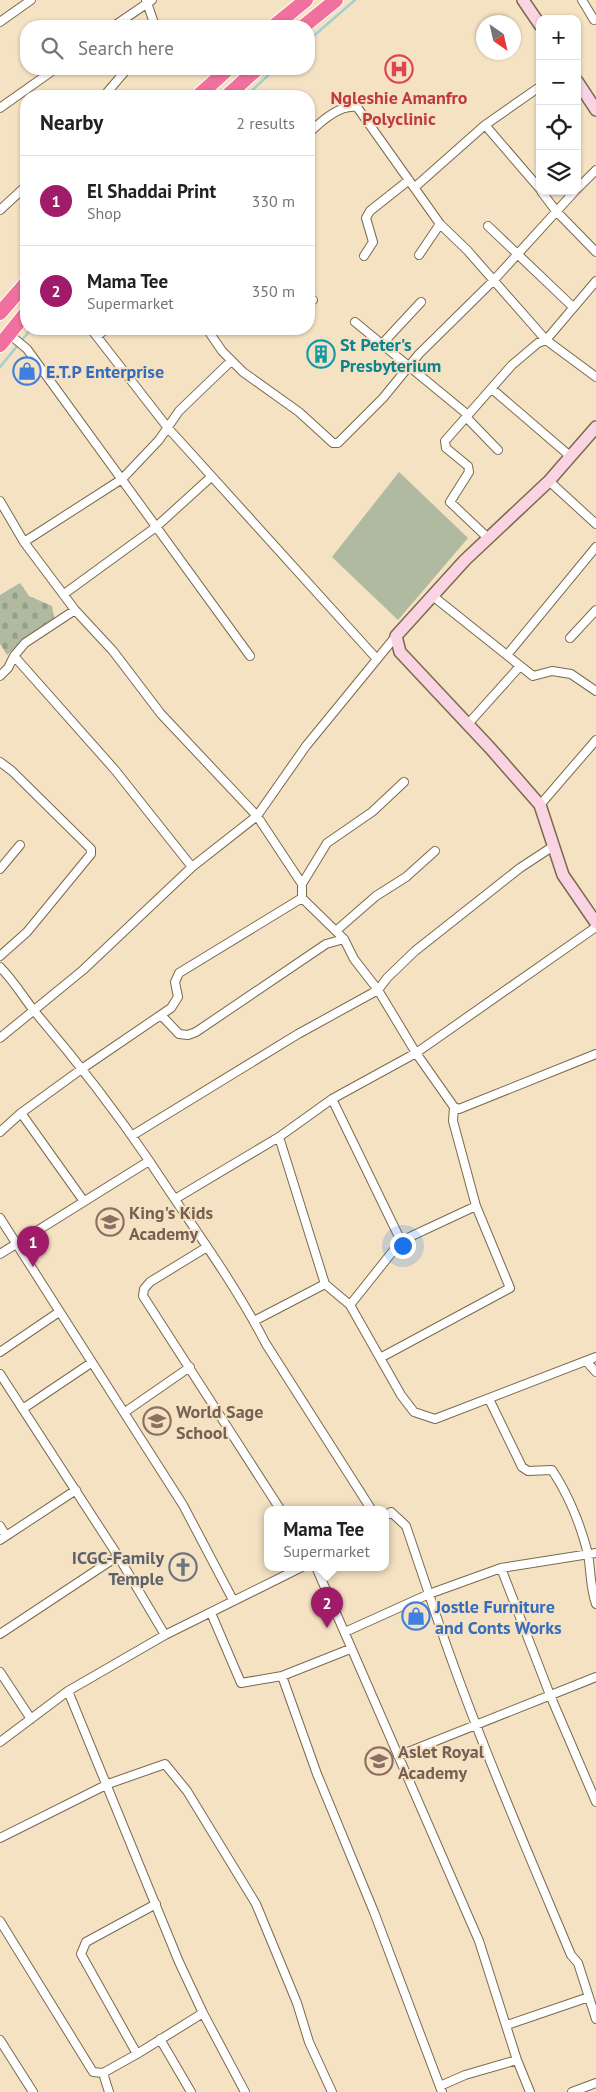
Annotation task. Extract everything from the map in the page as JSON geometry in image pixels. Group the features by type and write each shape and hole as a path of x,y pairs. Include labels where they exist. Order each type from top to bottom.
{"highway":[{"path":"281,20 306,0"},
{"path":"311,20 336,0"},
{"path":"205,90 221,75"},
{"path":"234,90 250,75"},
{"path":"0,313 20,290"},
{"path":"4,339 20,321"}],"street":[{"path":"0,22 31,0"},
{"path":"523,0 536,19"},
{"path":"582,0 594,20"},
{"path":"122,20 149,1 153,20"},
{"path":"25,90 47,75"},
{"path":"109,90 122,75"},
{"path":"581,86 594,103"},
{"path":"415,187 485,125 536,89"},
{"path":"0,108 20,94"},
{"path":"315,128 348,105 357,106 440,224 467,250 546,340 596,377"},
{"path":"485,125 536,185"},
{"path":"581,185 596,170"},
{"path":"364,256 373,242 366,218 409,180"},
{"path":"0,210 20,192"},
{"path":"544,195 556,211 596,252"},
{"path":"212,335 231,361 251,379 299,412 333,442 338,444 383,398 409,366 494,280 571,195"},
{"path":"419,255 440,224"},
{"path":"488,226 573,307"},
{"path":"488,538 450,502 469,472 468,466 446,448 445,441 512,365 538,344 546,340 596,281"},
{"path":"382,344 420,302"},
{"path":"355,322 467,416 498,450"},
{"path":"97,336 168,428 376,658"},
{"path":"4,339 27,349 250,656"},
{"path":"24,542 122,479 159,440 179,411 231,361"},
{"path":"492,389 570,456"},
{"path":"0,1038 35,1012 83,970 192,867 257,816 306,746 376,658 434,597 464,560 549,481 596,427"},
{"path":"64,594 156,527 211,477"},
{"path":"549,481 596,524"},
{"path":"0,501 24,542 75,610 112,651 161,714 257,816 302,884"},
{"path":"507,655 596,547"},
{"path":"434,597 532,676 552,671 571,674 596,691"},
{"path":"0,676 8,668 14,656 25,643 75,610"},
{"path":"570,638 596,610"},
{"path":"396,636 400,652 540,804 552,847 563,875 596,923"},
{"path":"14,656 115,770 192,867"},
{"path":"468,724 520,666"},
{"path":"540,804 596,740"},
{"path":"0,762 12,771 91,849 91,854 27,932 0,956"},
{"path":"380,1358 510,1288 476,1206 453,1120 454,1107 416,1053 378,990 354,959 344,939 337,930 302,898 302,884 327,843 372,812 404,782"},
{"path":"0,869 20,845"},
{"path":"134,1136 298,1034 378,990 387,978 415,951 520,868 552,847"},
{"path":"337,930 376,896 406,877 434,851"},
{"path":"0,1132 21,1113 83,1068 162,1016 177,1002 175,982 179,973 302,898"},
{"path":"175,1199 279,1138 332,1099 416,1053 596,927"},
{"path":"162,1016 183,1036 196,1032 326,944 344,939"},
{"path":"0,967 16,984 35,1012 83,1068 134,1136 208,1247 266,1344 369,1506"},
{"path":"454,1107 459,1108 495,1095 596,1054"},
{"path":"332,1099 401,1241"},
{"path":"21,1113 83,1200"},
{"path":"279,1138 325,1284 350,1305 401,1395 414,1412 422,1417 435,1419 596,1357"},
{"path":"0,1254 83,1200 149,1161"},
{"path":"350,1305 401,1241 476,1206"},
{"path":"0,1218 183,1505 233,1600"},
{"path":"208,1247 150,1282 144,1289 143,1296 278,1506"},
{"path":"254,1322 325,1284"},
{"path":"0,1352 59,1312"},
{"path":"586,1361 596,1372"},
{"path":"24,1408 91,1363"},
{"path":"125,1412 190,1367"},
{"path":"0,1374 24,1408 118,1556 165,1635"},
{"path":"489,1399 522,1467 528,1471 552,1470 558,1479 592,1554 591,1590 596,1604"},
{"path":"0,1526 3,1538 76,1490"},
{"path":"389,1513 391,1512 406,1526 454,1670 535,1871 572,1956 578,1963 596,2019"},
{"path":"345,1632 428,1594 501,1568 592,1554"},
{"path":"0,1634 118,1556"},
{"path":"501,1568 550,1695 596,1802"},
{"path":"0,1742 68,1691 165,1635 294,1571"},
{"path":"318,1571 345,1632 350,1649 426,1816 450,1877 479,1941 517,2060 530,2092"},
{"path":"211,1613 241,1683 282,1676 350,1649"},
{"path":"0,1672 31,1719"},
{"path":"282,1676 317,1774 374,1912 441,2089 465,2075 517,2060"},
{"path":"398,1756 596,1676"},
{"path":"68,1691 202,2013 245,2092"},
{"path":"0,1838 108,1784 164,1764 187,1791 256,1904 297,2003 309,2042 332,2092"},
{"path":"137,2054 81,1954 86,1942 156,1904"},
{"path":"0,1921 89,2068 98,2073 137,2054 202,2013"},
{"path":"507,2026 589,1997"},
{"path":"160,2039 191,2092"},
{"path":"0,2040 33,2092"},
{"path":"103,2072 109,2092"},
{"path":"572,2092 596,2083"}],"green space":[{"path":"399,472 468,538 398,620 332,557"},
{"path":"20,583 29,596 52,606 54,618 7,655 0,644 0,595"}],"waterway":[{"path":"315,35 355,0"},
{"path":"252,90 269,75"},
{"path":"0,367 26,335"}],"place":[{"name":"Ngleshie Amanfro Polyclinic","path":"399,69"},
{"name":"St Peter's Presbyterium","path":"321,354"},
{"name":"E.T.P Enterprise","path":"27,371"},
{"name":"King's Kids Academy","path":"110,1222"},
{"name":"El Shaddai Print","path":"33,1267"},
{"name":"World Sage School","path":"157,1421"},
{"name":"ICGC-Family Temple","path":"183,1567"},
{"name":"Jostle Furniture and Conts Works","path":"416,1616"},
{"name":"Mama Tee","path":"327,1628"},
{"name":"Aslet Royal Academy","path":"379,1761"}]}
